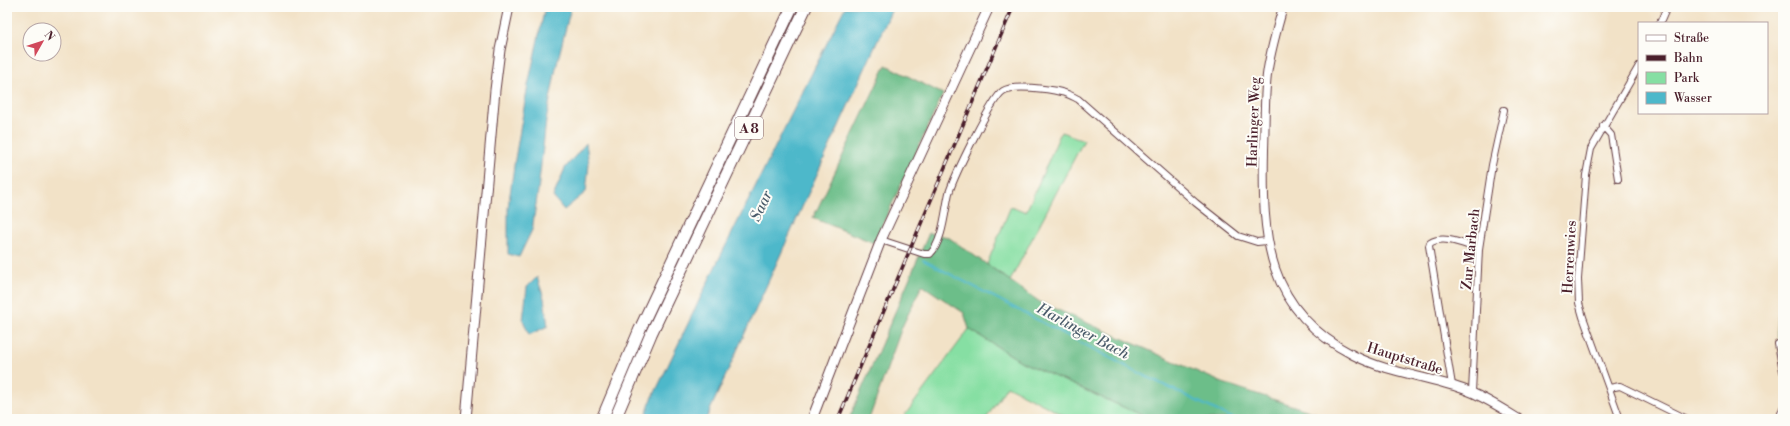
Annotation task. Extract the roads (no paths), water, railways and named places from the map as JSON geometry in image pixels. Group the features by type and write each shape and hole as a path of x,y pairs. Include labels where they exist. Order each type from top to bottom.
{"highway":[{"name":"A 8","path":"602,419 640,329 792,7"},
{"name":"A 8","path":"616,419 651,334 806,7"}],"main road":[{"path":"466,419 495,90 504,7"},
{"path":"812,419 881,240 989,7"}],"street":[{"name":"Harlinger Weg","path":"1267,241 1263,188 1267,75 1283,7"},
{"path":"1660,22 1667,7"},
{"name":"Herrenwies","path":"1620,419 1584,317 1578,290 1586,175 1591,149 1638,68"},
{"path":"881,240 924,254 930,254 934,250 950,192 986,114 995,99 1004,90 1015,88 1056,91 1078,98 1196,203 1238,236 1257,242 1267,241"},
{"name":"Zur Marbach","path":"1472,392 1480,249 1492,165 1504,110"},
{"path":"1603,126 1610,135 1618,179"},
{"path":"1452,385 1429,246 1430,243 1436,239 1442,239 1480,249"},
{"name":"Hauptstraße","path":"1267,241 1274,267 1290,299 1309,323 1330,341 1373,364 1452,385 1472,392 1519,419"},
{"path":"1778,344 1783,371"},
{"path":"1609,388 1620,386 1687,419"},
{"path":"1779,419 1783,408"}],"water":[{"path":"545,7 571,7 556,68 546,121 532,230 519,257 508,254 508,208 527,90"},
{"name":"Saar","path":"845,7 893,7 706,419 645,419 650,403 715,267"},
{"path":"586,143 589,164 586,192 564,210 553,197 565,168"},
{"path":"537,277 544,298 548,326 529,335 523,320 527,287"}],"waterway":[{"name":"Harlinger Bach","path":"923,260 1141,374 1234,419"}],"railway":[{"path":"838,419 1013,7"}]}
